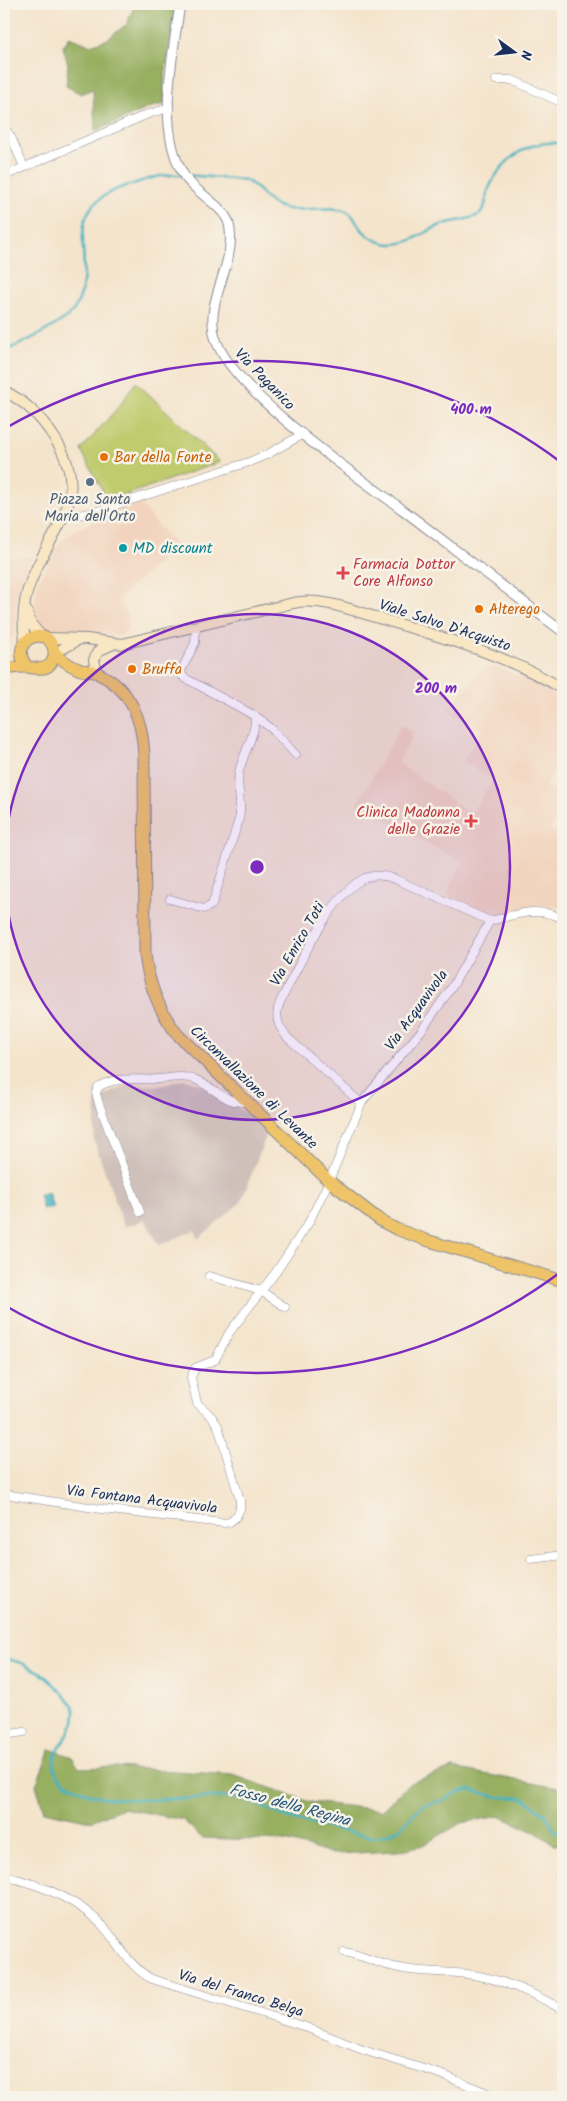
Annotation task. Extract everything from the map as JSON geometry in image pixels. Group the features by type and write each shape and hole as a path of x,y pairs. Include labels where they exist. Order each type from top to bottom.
{"main road":[{"path":"4,391 19,400 36,415 64,454 70,470 71,485 64,517 36,568 30,582 25,604 23,646 24,663 28,667"},
{"name":"Viale Salvo D'Acquisto","path":"44,637 95,640 113,644 134,642 293,602 318,602 472,646 524,667 563,689"},
{"path":"25,604 32,624 54,648 53,659 45,668"},
{"path":"4,667 30,637 44,637"},
{"path":"54,654 80,639"},
{"path":"96,673 94,665 95,656 103,647 113,644"},
{"name":"Circonvallazione di Levante","path":"54,654 80,669 96,673 111,681 129,698 140,726 144,756 144,941 146,963 152,990 160,1010 183,1041 329,1181 369,1213 401,1231 563,1281"},
{"path":"4,667 80,669"}],"street":[{"path":"4,6 10,4"},
{"name":"Via Paganico","path":"180,4 170,78 169,108 172,139 177,161 194,189 221,211 230,228 228,253 214,309 213,326 217,344 228,363 248,386 303,434 563,632"},
{"path":"496,80 512,80 563,103"},
{"path":"4,176 148,114 169,108"},
{"path":"4,128 11,137 24,167"},
{"path":"64,517 91,513 249,462 273,452 303,434"},
{"path":"196,626 196,643 179,677 241,707 272,728 296,755"},
{"path":"170,899 204,909 212,905 239,819 241,808 238,777 255,725 254,716"},
{"name":"Via Enrico Toti","path":"361,1103 288,1038 276,1017 281,1000 333,908 361,880 379,875 394,879 490,921"},
{"path":"490,921 536,911 553,914 563,919"},
{"name":"Via Acquavivola","path":"329,1181 361,1103 370,1090 412,1044 434,1014 490,921"},
{"path":"140,1212 98,1104 96,1093 98,1087 124,1079 184,1077 200,1082 234,1102 247,1101"},
{"name":"Via Fontana Acquavivola","path":"4,1494 101,1509 215,1522 227,1523 234,1519 239,1512 240,1504 226,1448 216,1422 195,1400 191,1376 195,1368 215,1360 227,1335 306,1227 329,1181"},
{"path":"209,1276 261,1291 285,1307"},
{"path":"531,1559 563,1555"},
{"path":"4,1735 24,1732"},
{"name":"Via del Franco Belga","path":"4,1876 50,1891 82,1909 103,1926 136,1969 152,1979 303,2026 363,2050 443,2075 497,2097"},
{"path":"344,1952 398,1968 465,1974 491,1979 523,1991 563,2010"}],"shaded area":[{"path":"140,504 176,546 118,599 128,616 127,630 120,636 89,631 58,635 39,627 33,616 38,581 59,544 76,529 123,508"},
{"path":"32,557 20,583 16,605 15,632 9,644 4,648 4,558"},
{"name":"Clinica Madonna delle Grazie","path":"489,667 497,667 546,689 563,700 563,755 545,786 563,796 563,804 550,830 563,837 563,908 540,905 498,914 487,913 447,894 462,862 357,805 402,725 414,733 398,763 461,807 472,812 493,779 463,762 481,730 447,710 482,670"},
{"path":"185,1079 204,1085 269,1128 241,1202 198,1239 195,1230 159,1245 145,1220 124,1227 94,1140 96,1100 127,1085 160,1086"}],"green space":[{"path":"135,4 176,4 164,82 165,104 151,107 95,131 93,89 81,94 66,86 68,65 63,47 69,37 90,45 106,40 127,24"},
{"path":"136,382 220,462 108,501 81,450 120,405"},
{"path":"50,1749 72,1757 79,1768 116,1767 233,1775 310,1802 382,1810 410,1783 453,1768 563,1789 563,1844 554,1844 535,1832 499,1816 461,1823 423,1845 398,1851 333,1854 285,1841 202,1838 183,1820 123,1808 91,1821 44,1811 36,1785"}],"water":[{"path":"48,1192 53,1207 43,1210 39,1195"}],"waterway":[{"path":"186,175 245,180 279,207 288,209 343,210 352,215 363,231 370,237 383,243 399,244 441,225 468,219 481,213 495,177 509,159 518,152 539,144 563,144"},
{"path":"4,351 63,320 75,308 82,290 84,272 83,238 85,222 91,207 105,195 129,185 161,176 181,175"},
{"name":"Fosso della Regina","path":"4,1658 22,1663 40,1672 73,1705 75,1712 74,1723 55,1756 54,1767 57,1775 66,1783 89,1794 107,1798 139,1800 231,1797 249,1801 294,1820 371,1837 385,1835 399,1829 423,1805 441,1801 459,1792 470,1790 498,1797 523,1798 546,1815 555,1831 563,1832"}],"place":[{"name":"Bar della Fonte","path":"104,457"},
{"name":"Piazza Santa Maria dell'Orto","path":"90,482"},
{"name":"MD discount","path":"123,548"},
{"name":"Farmacia Dottor Core Alfonso","path":"343,573"},
{"name":"Alterego","path":"479,609"},
{"name":"Bruffa","path":"132,669"},
{"name":"Clinica Madonna delle Grazie","path":"471,821"}]}
